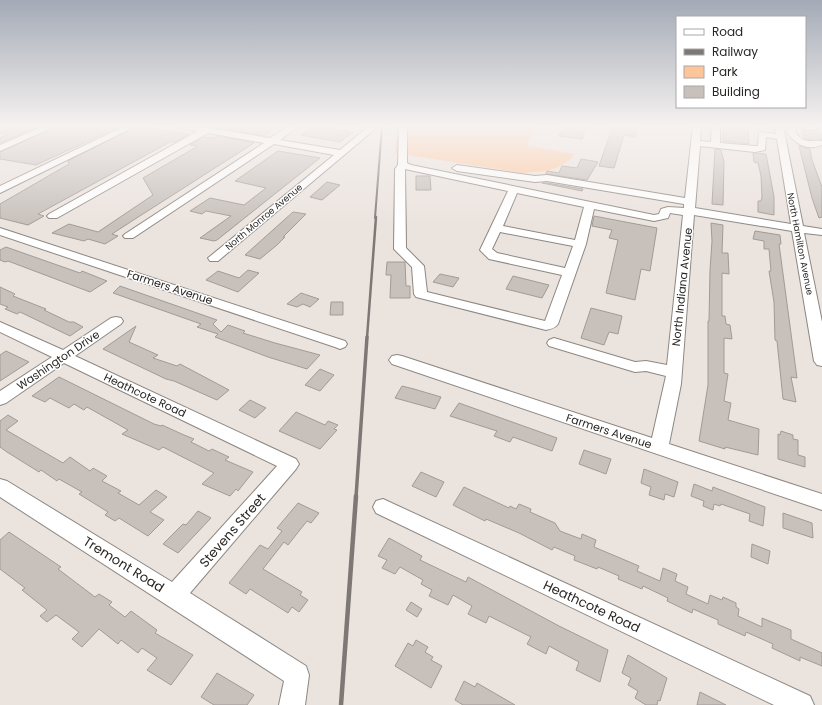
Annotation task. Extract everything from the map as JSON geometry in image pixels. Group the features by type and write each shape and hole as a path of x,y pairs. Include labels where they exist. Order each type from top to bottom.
{"street":[{"path":"0,190 64,159"},
{"path":"53,216 155,159"},
{"path":"128,236 245,159"},
{"name":"North Monroe Avenue","path":"214,258 334,159"},
{"path":"403,159 400,168 400,249 418,266 421,294 546,326 551,324 570,273 580,244 590,205"},
{"name":"North Indiana Avenue","path":"659,448 673,384 695,159"},
{"name":"North Hamilton Avenue","path":"784,159 822,361"},
{"path":"403,162 514,189 654,218 664,216 665,211 668,210 690,208"},
{"path":"403,162 535,179 547,178 690,208 822,232"},
{"path":"514,189 486,250 493,256 570,273"},
{"path":"496,228 580,244"},
{"name":"Farmers Avenue","path":"0,231 340,344"},
{"name":"Washington Drive","path":"0,399 116,322"},
{"name":"Heathcote Road","path":"0,326 290,464"},
{"path":"554,343 635,367 646,366 674,372"},
{"name":"Farmers Avenue","path":"397,360 822,502"},
{"name":"Stevens Street","path":"174,596 290,464"},
{"name":"Tremont Road","path":"0,487 297,675 292,705"},
{"name":"Heathcote Road","path":"383,507 801,705"}],"green space":[{"path":"433,159 570,159 556,168 546,171 523,173"}],"building":[{"path":"0,159 49,159 36,165"},
{"path":"72,159 139,159 38,214 44,216 28,225 0,218 0,204 69,164 68,161"},
{"path":"176,159 229,159 112,234 118,236 105,244 88,239 84,241 52,233 69,224 98,232 153,195 143,178"},
{"path":"267,159 319,159 217,240 214,241 200,238 231,216 206,211 202,214 190,211 210,198 244,205 266,188 235,181"},
{"path":"581,159 598,162 587,180 546,174 547,171 559,173 562,166 577,168"},
{"path":"601,159 617,159 614,168 599,166"},
{"path":"714,159 723,159 723,205 712,204"},
{"path":"754,159 767,159 774,197 774,215 758,212 758,201 761,201 762,197 761,176 758,163 754,162"},
{"path":"802,159 812,159 822,187 822,217 819,218 812,198"},
{"path":"416,176 430,176 431,190 416,190"},
{"path":"327,182 340,185 322,200 310,197"},
{"path":"542,183 547,183 583,189 582,191"},
{"path":"293,212 306,214 277,245 260,259 245,255"},
{"path":"594,216 657,228 650,271 641,269 635,300 606,293 618,240 609,238 612,230 592,226"},
{"path":"711,223 723,225 722,253 728,253 729,274 722,273 722,316 725,316 726,324 730,325 732,339 724,338 724,373 728,374 724,401 731,403 728,420 759,429 758,455 725,447 725,449 699,441 708,385 708,321 712,241"},
{"path":"755,231 780,235 781,244 779,244 797,378 791,377 796,402 783,399 777,341 775,340 774,302 769,271 771,271 769,249 764,249 764,241 753,239"},
{"path":"6,247 80,273 82,271 107,281 90,292 8,261 5,262 0,260 0,250"},
{"path":"387,262 405,262 406,286 410,286 410,298 390,298 391,275 386,275"},
{"path":"248,270 259,273 238,292 206,280 218,271 239,278"},
{"path":"440,274 459,278 453,287 433,282"},
{"path":"513,276 549,285 542,298 506,289"},
{"path":"120,286 217,320 213,324 221,332 228,325 245,331 243,333 320,355 307,369 268,357 215,337 218,334 197,327 201,324 113,293"},
{"path":"0,287 15,294 13,296 46,309 44,310 83,327 70,336 20,312 17,314 5,309 8,307 0,304"},
{"path":"301,293 319,299 310,307 303,304 297,307 287,304"},
{"path":"331,302 343,302 343,315 330,315"},
{"path":"591,308 622,316 618,334 609,332 604,345 581,338"},
{"path":"136,326 129,342 158,355 153,358 177,366 180,364 229,390 217,400 166,379 103,349"},
{"path":"6,351 29,362 0,381 0,355"},
{"path":"320,369 334,375 320,391 305,385"},
{"path":"59,377 154,424 162,425 194,439 191,442 209,451 212,449 229,457 225,460 253,472 238,491 236,489 230,496 202,484 214,473 163,447 159,450 122,434 128,430 87,407 84,410 74,404 69,408 50,398 45,402 32,396"},
{"path":"402,386 441,397 435,409 395,398"},
{"path":"250,400 266,408 255,418 239,410"},
{"path":"459,403 557,438 552,451 513,437 510,442 494,436 497,431 450,416"},
{"path":"296,412 325,425 328,421 338,425 334,429 337,430 320,449 279,431"},
{"path":"8,415 18,421 6,430 63,463 70,457 90,471 93,468 107,476 102,481 121,491 118,493 139,505 156,490 167,497 150,512 164,520 148,536 119,518 115,521 105,515 108,512 79,494 82,492 59,479 57,481 41,470 39,472 7,452 0,447 0,421"},
{"path":"781,431 793,435 793,439 798,440 798,455 805,457 805,467 778,459 778,434 780,435"},
{"path":"584,450 611,459 606,474 579,464"},
{"path":"644,469 678,482 674,497 665,494 664,500 649,495 651,487 641,483"},
{"path":"421,472 444,482 436,497 412,486"},
{"path":"694,484 712,491 713,487 765,507 763,526 749,521 750,514 721,504 720,506 714,504 713,510 703,506 704,501 691,496"},
{"path":"464,487 509,508 510,506 516,509 519,504 531,509 530,512 555,523 560,531 581,539 582,534 596,540 594,547 639,566 637,571 660,581 663,568 677,574 675,581 688,587 686,594 708,604 710,595 722,600 723,597 736,603 736,607 739,609 738,616 762,627 762,618 791,630 791,639 822,653 822,666 800,657 800,661 772,648 773,644 746,632 745,636 718,624 718,620 693,609 692,613 667,601 668,598 643,586 642,589 618,579 619,576 598,567 597,569 574,560 575,556 554,547 552,550 519,533 486,519 485,521 453,505"},
{"path":"298,503 319,513 311,523 307,521 288,545 284,542 263,569 302,592 300,595 308,600 299,612 292,607 288,613 250,589 246,594 229,583 260,545 268,549 282,531 277,528"},
{"path":"198,511 211,518 178,553 163,544 183,524 186,525"},
{"path":"783,513 812,523 813,538 783,528"},
{"path":"9,532 61,567 58,569 95,597 99,594 112,602 109,605 125,617 131,611 157,630 155,633 193,655 171,685 147,670 157,658 142,648 138,653 121,640 118,644 99,629 82,647 72,639 79,632 56,615 47,622 40,616 47,610 22,590 25,588 0,569 0,540"},
{"path":"389,538 422,556 420,560 466,582 468,577 559,626 608,650 600,682 576,670 579,662 549,646 546,654 527,644 531,637 489,616 486,623 468,614 472,606 453,595 448,605 429,596 432,590 421,584 423,580 400,567 395,574 382,568 387,560 378,556"},
{"path":"752,544 770,551 768,564 751,557"},
{"path":"411,602 422,609 417,617 406,610"},
{"path":"416,640 428,647 425,652 433,657 431,660 442,666 431,688 395,666 408,643 413,646"},
{"path":"628,655 667,678 660,701 658,700 657,705 646,705 635,698 638,691 628,685 631,678 622,673"},
{"path":"217,673 254,695 247,705 214,705 201,697"},
{"path":"464,681 475,687 477,683 515,705 463,705 455,700"},
{"path":"700,692 726,705 697,705"}],"railway":[{"path":"375,218 379,159"},
{"path":"367,338 376,217"},
{"path":"356,497 367,337"},
{"path":"341,705 356,496"}]}
